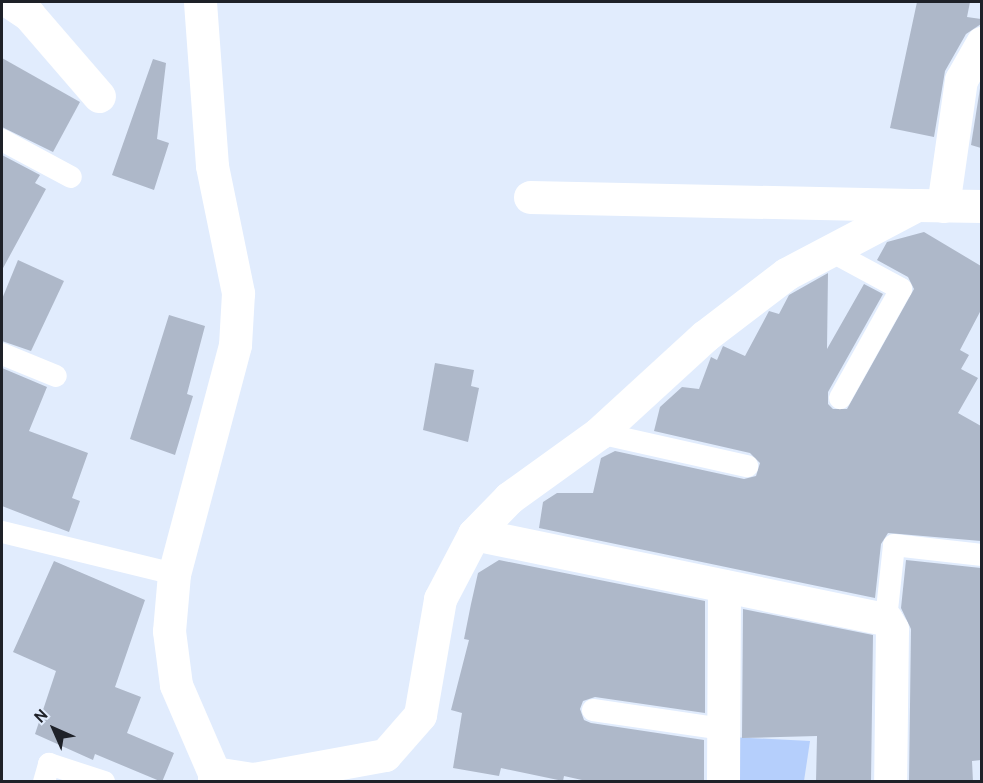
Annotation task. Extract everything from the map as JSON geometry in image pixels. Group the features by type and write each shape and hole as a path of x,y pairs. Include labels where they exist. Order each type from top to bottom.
{"street":[{"path":"10,2 29,15 99,96"},
{"path":"200,2 212,166 238,293 235,345 174,574 169,631 176,685 214,777 253,779 385,754 420,715 440,599 474,534 509,498 599,433 705,336 786,274 829,250 930,205"},
{"path":"930,205 961,80 981,43"},
{"path":"530,197 981,206"},
{"path":"474,534 886,619 892,629 890,782"},
{"path":"723,782 724,586"}],"lane":[{"path":"2,140 71,177"},
{"path":"829,250 901,289 840,398"},
{"path":"2,354 56,376"},
{"path":"599,433 747,466"},
{"path":"2,532 174,574"},
{"path":"886,619 894,545 981,555"},
{"path":"594,710 724,729"},
{"path":"44,782 49,764 104,782"}],"shaded area":[{"path":"730,737 810,741 804,781 731,781"}],"building":[{"path":"917,2 970,2 967,17 981,19 981,24 966,34 945,71 934,137 890,128"},
{"path":"2,58 80,102 53,152 2,127"},
{"path":"153,59 166,63 157,139 169,143 154,190 112,175"},
{"path":"981,82 981,148 971,145"},
{"path":"2,155 40,175 35,183 46,189 2,270"},
{"path":"924,232 981,266 981,310 960,350 969,355 961,369 978,378 958,413 981,426 981,541 888,533 881,544 875,598 539,528 543,502 557,493 593,493 601,458 615,451 744,479 756,476 760,463 750,453 654,431 660,407 682,387 699,389 711,357 717,360 723,346 745,356 769,311 779,314 789,295 828,273 827,349 864,284 883,294 828,392 828,404 833,409 847,409 914,289 908,277 877,260 887,242"},
{"path":"18,260 64,281 31,351 2,341 2,299"},
{"path":"169,315 205,326 187,394 193,396 175,455 130,439"},
{"path":"435,363 474,370 471,386 479,388 468,442 423,430"},
{"path":"2,368 47,387 29,431 88,453 72,498 80,501 69,532 2,506"},
{"path":"499,560 705,601 705,713 595,697 583,701 580,709 584,720 591,723 704,740 704,782 591,782 564,776 563,781 501,768 499,776 453,768 462,713 451,710 469,640 464,639 471,604 478,573"},
{"path":"906,560 981,568 981,760 972,761 973,782 909,782 911,629 901,608"},
{"path":"54,561 145,600 115,687 141,697 127,733 174,753 162,782 95,754 93,760 35,734 56,671 13,652"},
{"path":"743,609 873,635 871,782 816,782 817,736 742,738"}]}
